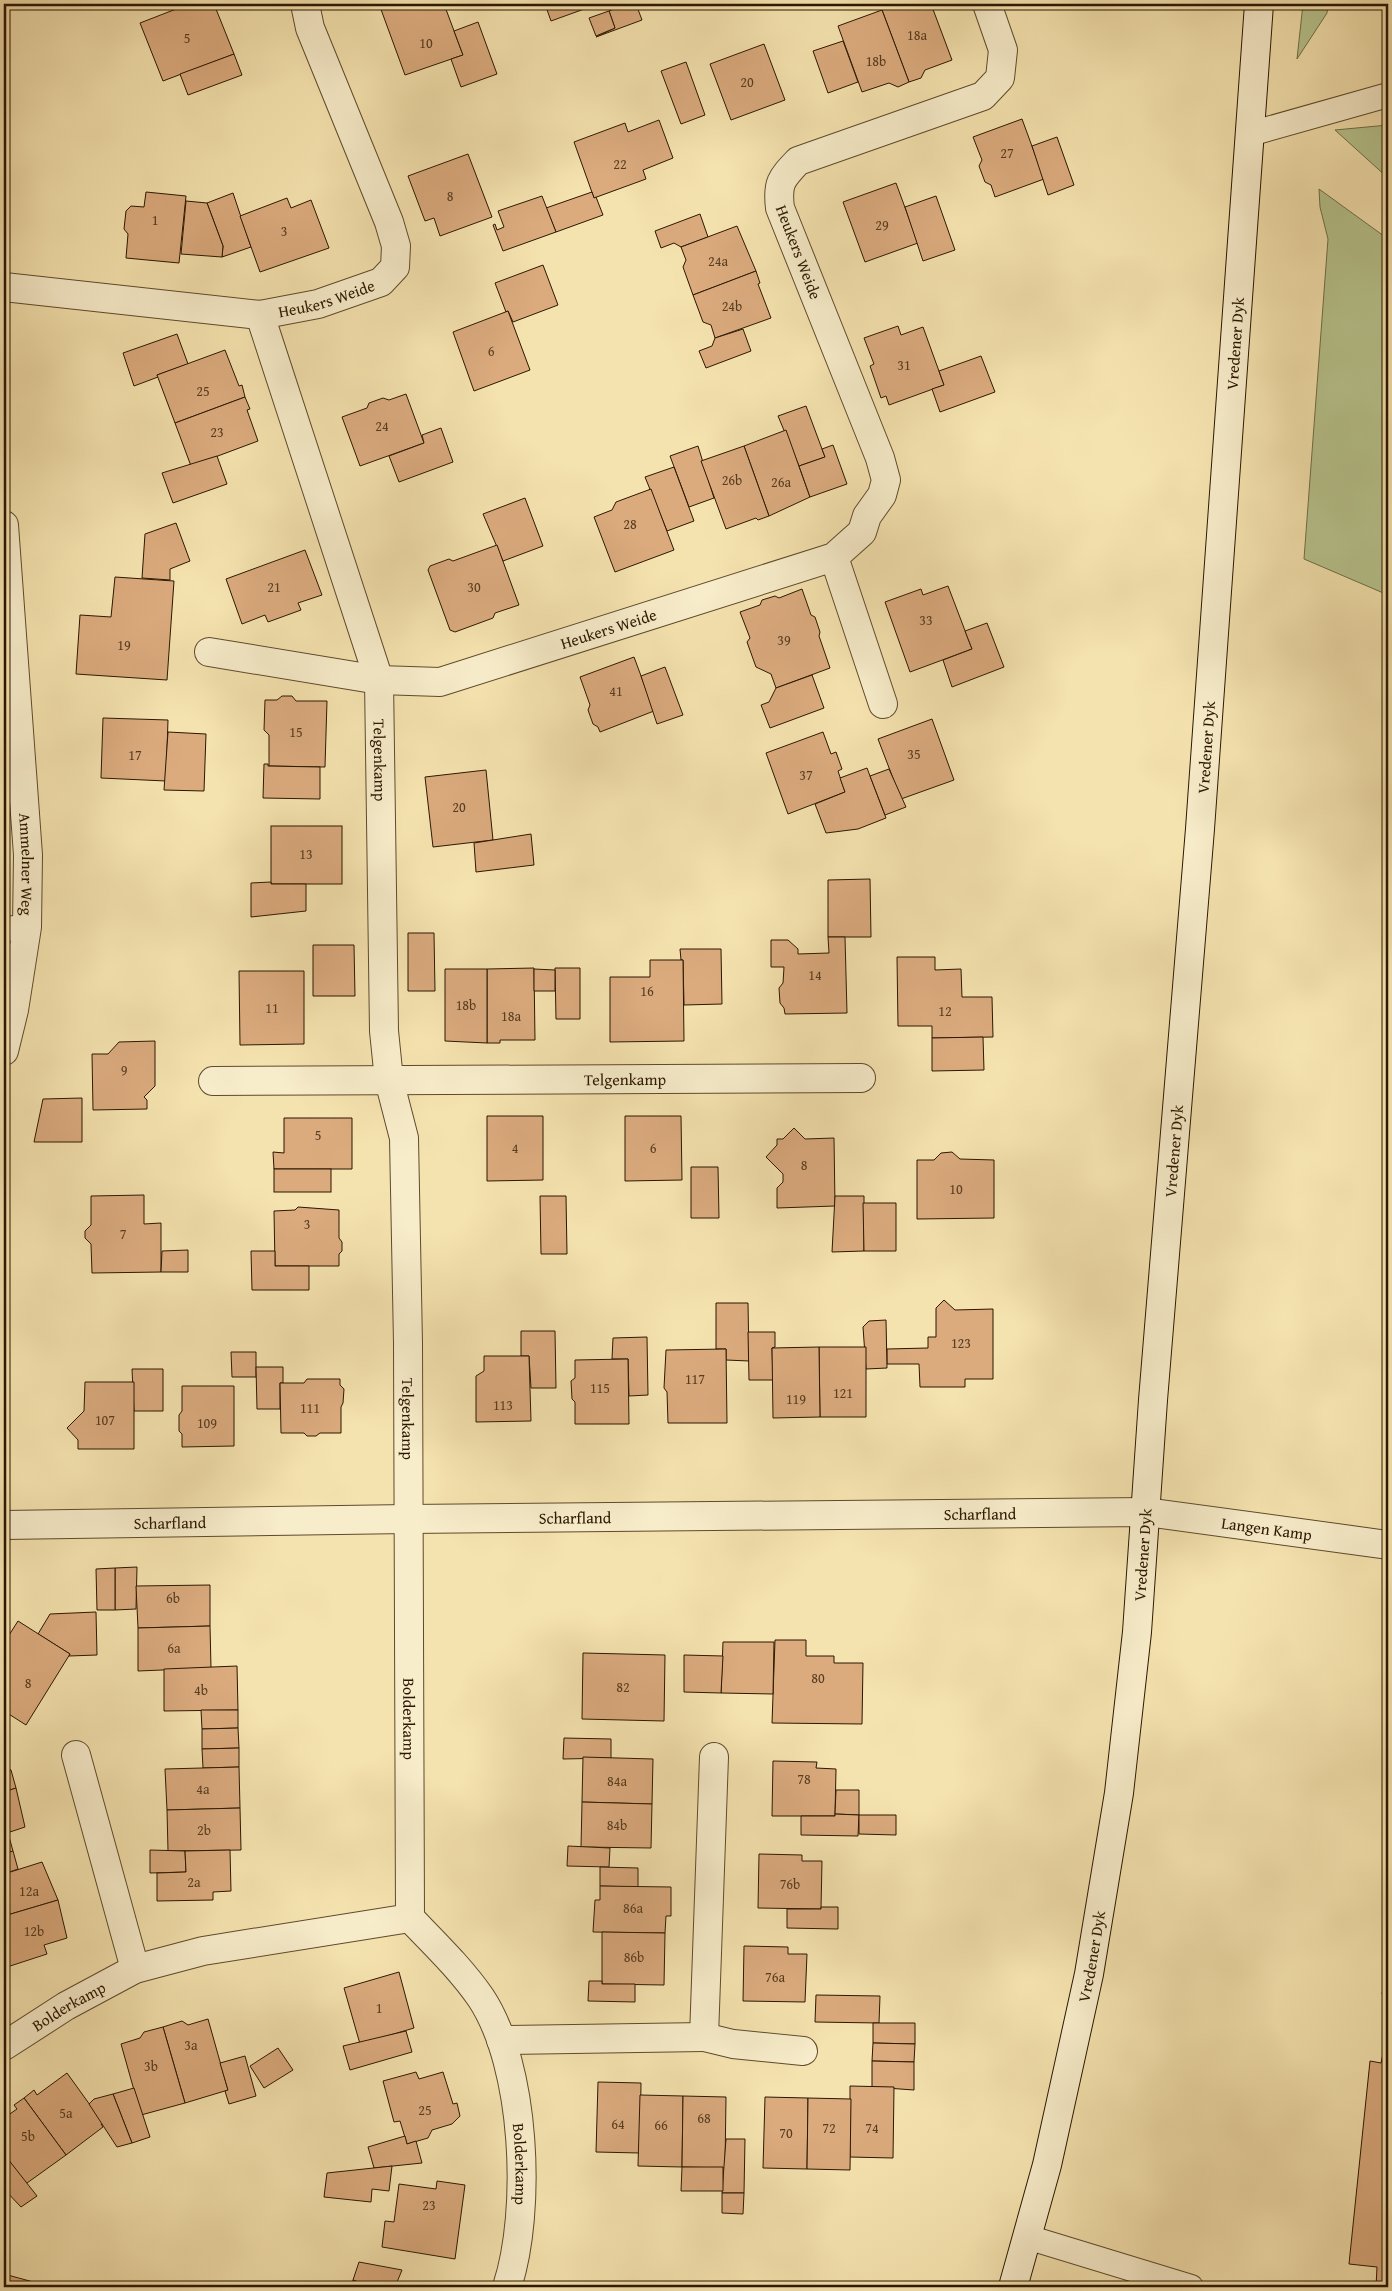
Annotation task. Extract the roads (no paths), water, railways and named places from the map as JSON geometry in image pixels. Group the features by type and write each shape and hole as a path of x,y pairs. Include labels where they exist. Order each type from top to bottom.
{"street":[{"name":"Heukers Weide","path":"4,287 260,315 318,304 380,282 395,267 396,246 389,222 310,28 305,4"},
{"name":"Heukers Weide","path":"379,680 440,682 834,557 862,532 866,516 882,495 886,480 880,458 780,208 778,189 783,177 798,161 983,96 1000,78 1003,50 987,4"},
{"name":"Vredener Dyk","path":"1013,2287 1046,2165 1093,1955 1119,1793 1137,1632 1200,819 1259,4"},
{"name":"Telgenkamp","path":"260,315 379,680 384,1031 390,1080 404,1138 408,1519"},
{"name":"Ammelner Weg","path":"4,525 28,855 15,928 14,1010 4,1050"},
{"path":"834,557 883,704"},
{"path":"208,652 379,680"},
{"name":"Telgenkamp","path":"213,1080 861,1078"},
{"name":"Scharfland","path":"4,1525 1146,1512"},
{"name":"Langen Kamp","path":"1146,1512 1388,1545"},
{"name":"Bolderkamp","path":"408,1519 410,1918 450,1960 482,1999 501,2040 515,2097 521,2155 521,2194 515,2262 507,2287"},
{"path":"76,1755 135,1969"},
{"path":"704,2036 714,1757"},
{"name":"Bolderkamp","path":"4,2046 66,2006 135,1969 203,1951 410,1918"},
{"path":"501,2040 704,2036 733,2044 803,2051"}],"lane":[{"path":"1250,134 1388,95"},
{"path":"1027,2237 1191,2287"}]}
